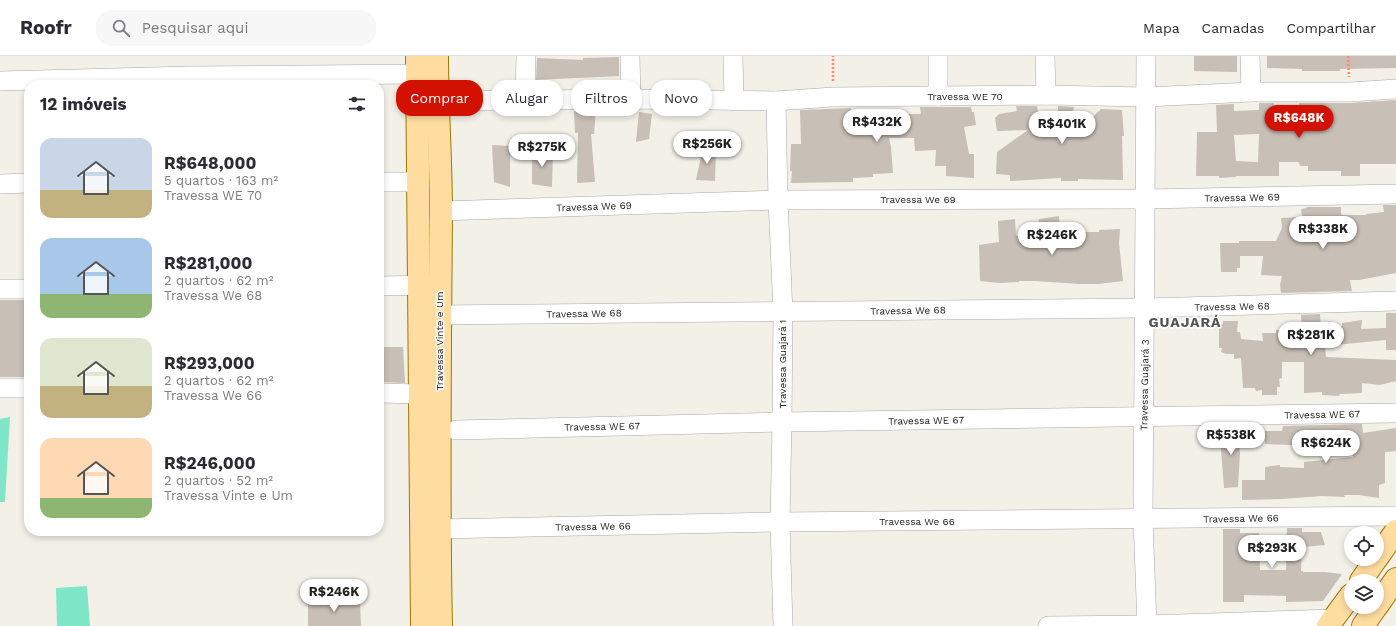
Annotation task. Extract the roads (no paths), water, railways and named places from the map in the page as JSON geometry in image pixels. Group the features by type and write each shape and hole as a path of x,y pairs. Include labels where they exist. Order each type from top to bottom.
{"main road":[{"name":"Travessa Vinte e Um","path":"437,56 437,80"},
{"name":"Travessa Vinte e Um","path":"417,65 419,182 430,242 430,367 438,407 438,529 441,626"},
{"name":"Travessa Vinte e Um","path":"430,242 441,211 438,116"},
{"name":"Travessa Vinte e Um","path":"422,626 420,394 430,367"},
{"path":"1384,548 1396,530"},
{"path":"1384,596 1396,579"},
{"path":"1331,622 1344,604"},
{"path":"1363,626 1371,614"}],"street":[{"path":"525,80 526,56"},
{"path":"630,56 631,80"},
{"path":"733,56 734,101"},
{"path":"938,56 938,96"},
{"path":"1045,56 1046,95"},
{"name":"Travessa Guajará 3","path":"1146,56 1143,519 1147,625"},
{"path":"1250,56 1251,92"},
{"path":"38,80 189,76 417,65"},
{"path":"0,81 24,80"},
{"name":"Travessa WE 70","path":"642,99 776,101 833,98 1046,95 1146,97 1251,92 1350,92 1396,89"},
{"name":"Travessa Guajará 1","path":"776,101 782,312 780,522 783,626"},
{"path":"384,182 419,182"},
{"path":"0,184 24,183"},
{"name":"Travessa We 69","path":"441,211 778,200 1146,199 1396,194"},
{"path":"384,286 429,285"},
{"path":"0,289 24,289"},
{"name":"Travessa We 68","path":"430,314 1145,308 1396,301"},
{"path":"0,388 24,388"},
{"path":"384,393 420,394"},
{"name":"Travessa WE 67","path":"456,430 782,422 1396,413"},
{"name":"Travessa We 66","path":"438,529 780,522 1396,516"},
{"path":"1048,626 1331,622"}],"district":[{"name":"GUAJARÁ","path":"1185,322"}]}
